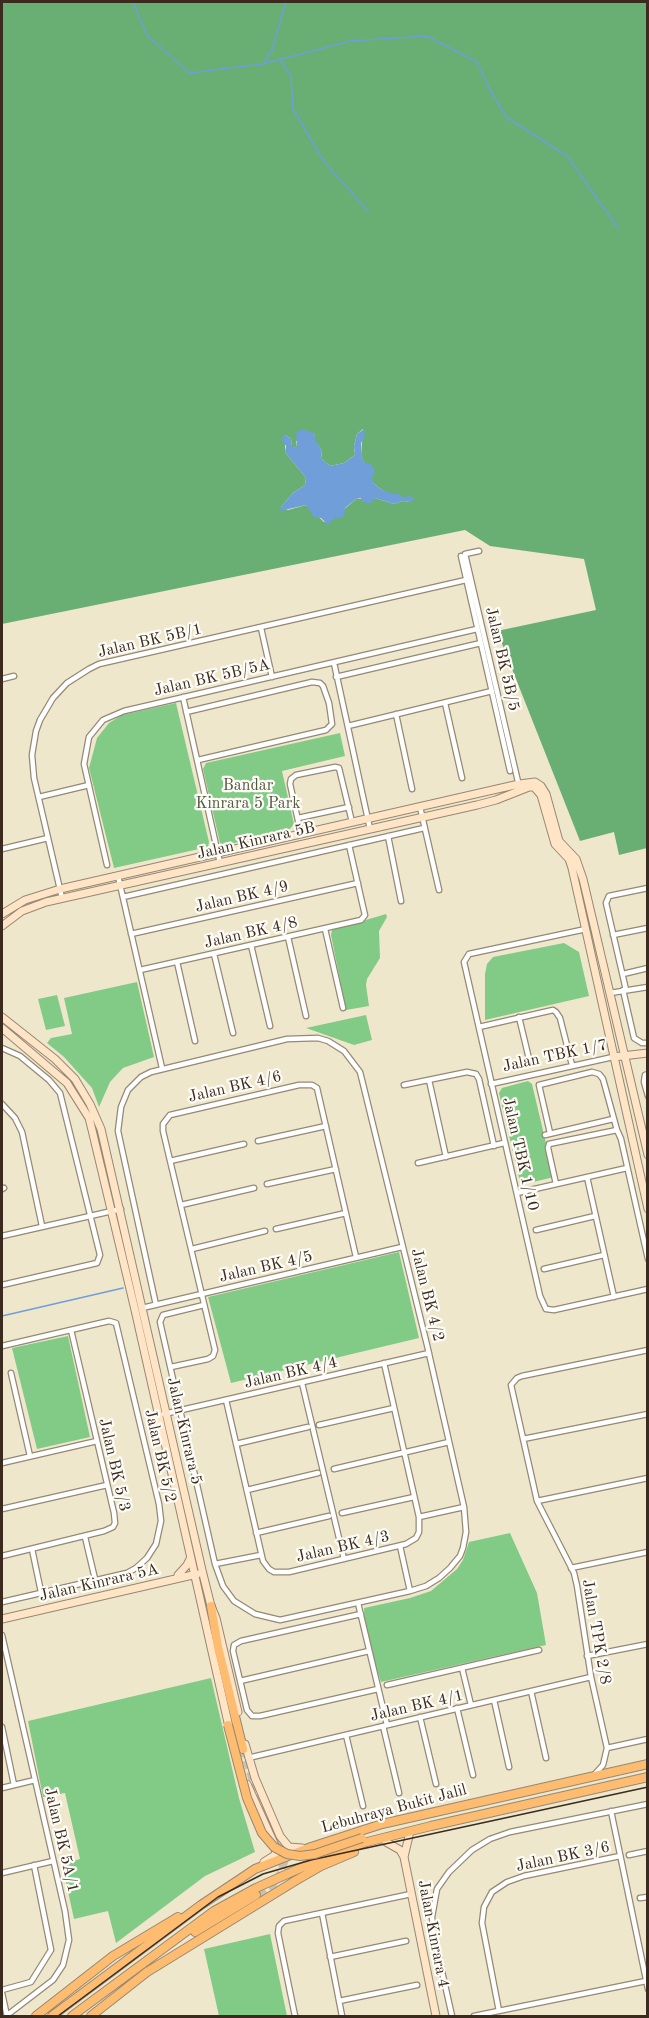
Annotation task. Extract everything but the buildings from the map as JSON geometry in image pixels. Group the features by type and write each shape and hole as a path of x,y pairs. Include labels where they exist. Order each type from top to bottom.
{"highway":[{"path":"211,1606 216,1637 243,1749"},
{"path":"228,1725 247,1798 262,1833 274,1847 287,1854 300,1856 315,1854 362,1838 413,1826 431,1826"},
{"name":"Lebuhraya Bukit Jalil","path":"52,2016 201,1905 255,1869 322,1843 382,1824 648,1764"},
{"name":"Lebuhraya Bukit Jalil","path":"72,2016 214,1911 256,1888 334,1853 431,1826 648,1777"},
{"path":"91,2016 147,1972 295,1881 348,1854 440,1827 449,1822"},
{"path":"147,1962 157,1959 201,1928 256,1895"},
{"path":"36,2016 113,1956 201,1905"}],"street":[{"name":"Jalan BK 5B/5","path":"479,551 465,554 519,787"},
{"name":"Jalan BK 5B/5","path":"460,556 510,771"},
{"name":"Jalan BK 5B/1","path":"62,898 32,761 36,731 54,698 67,683 99,664 466,580"},
{"path":"261,628 272,676"},
{"name":"Jalan BK 5B/5A","path":"107,865 84,764 89,737 103,720 124,711 477,629"},
{"path":"336,677 481,644"},
{"path":"334,663 370,829"},
{"path":"2,680 14,676"},
{"path":"186,711 312,682 323,686 329,703 332,724 326,730 198,760"},
{"path":"348,726 492,691"},
{"path":"183,697 220,863"},
{"path":"445,703 462,778"},
{"path":"396,714 412,789"},
{"path":"301,834 290,784 291,779 296,775 313,771 339,768 352,822"},
{"path":"519,787 535,782 544,790 559,841 578,864 648,1155"},
{"path":"39,797 89,785"},
{"name":"Jalan Kinrara 5B","path":"2,914 25,900 60,889 368,818 519,787"},
{"name":"Jalan Kinrara 5B","path":"2,926 22,911 62,898 496,800 519,787"},
{"path":"519,787 534,788 541,795 551,836 569,859 572,868 648,1209"},
{"path":"298,818 349,807"},
{"path":"420,807 439,890"},
{"path":"123,897 424,828"},
{"path":"388,836 401,901"},
{"path":"2,849 48,838"},
{"path":"349,845 358,883"},
{"path":"118,876 162,1068"},
{"name":"Jalan BK 4/8","path":"140,970 358,921 364,915 358,883"},
{"name":"Jalan BK 4/9","path":"131,934 358,883"},
{"path":"648,888 609,896 606,903 634,1038 638,1042 648,1043"},
{"name":"Jalan TBK 1/10","path":"594,927 469,954 464,962 540,1296 546,1309 554,1310 614,1297"},
{"path":"614,935 648,928"},
{"path":"325,929 343,1008"},
{"path":"288,937 306,1016"},
{"path":"251,945 270,1026"},
{"path":"214,954 233,1033"},
{"path":"177,962 195,1041"},
{"path":"622,974 648,968"},
{"path":"610,993 648,987"},
{"path":"479,1027 549,1010 556,1012 560,1018 572,1065"},
{"name":"Jalan Kinrara 5","path":"2,1017 55,1059 75,1079 97,1116 101,1129 120,1209 190,1559 228,1725 245,1780 276,1848 275,1855 255,1869"},
{"path":"519,1017 530,1063"},
{"name":"Jalan Kinrara 5","path":"2,1028 67,1083 88,1118 139,1309"},
{"name":"Jalan BK 4/2","path":"156,1305 118,1131 121,1107 128,1090 141,1077 162,1068 301,1037 328,1041 344,1051 361,1076 464,1507 466,1532 459,1556 439,1578 426,1586 410,1591 279,1620 246,1610 234,1601 223,1586 215,1564 160,1322 161,1316 204,1305"},
{"path":"2,1048 20,1056 49,1080 60,1094 100,1255 97,1263 2,1285"},
{"name":"Jalan TBK 1/7","path":"491,1084 572,1065 648,1053"},
{"path":"404,1085 470,1072 476,1074 494,1146"},
{"path":"539,1085 592,1072 599,1074 603,1079 616,1130 621,1139 648,1259"},
{"path":"537,1074 547,1134 613,1119"},
{"path":"648,1074 645,1075 644,1082 648,1096"},
{"path":"429,1080 446,1157"},
{"name":"Jalan BK 4/6","path":"171,1367 208,1359 213,1356 215,1350 163,1128 165,1119 170,1115 299,1085 312,1085 317,1088 356,1257"},
{"path":"2,1104 15,1118 22,1132 42,1226"},
{"path":"258,1141 326,1126"},
{"path":"556,1184 549,1144 616,1130"},
{"path":"418,1163 504,1143"},
{"path":"170,1161 244,1144"},
{"path":"517,1193 627,1168"},
{"path":"267,1184 336,1169"},
{"path":"587,1177 614,1297 648,1289"},
{"path":"181,1204 254,1188"},
{"path":"2,1236 120,1209"},
{"path":"276,1229 346,1213"},
{"path":"536,1230 596,1216"},
{"path":"192,1249 265,1232"},
{"name":"Jalan BK 4/5","path":"139,1309 402,1247"},
{"path":"544,1269 604,1255"},
{"name":"Jalan BK 5/2","path":"2,1346 109,1321 116,1323 159,1504 161,1521 156,1544 142,1563 127,1573 2,1602"},
{"name":"Jalan BK 5/3","path":"2,1556 109,1530 114,1523 71,1330"},
{"name":"Jalan TPK 2/8","path":"607,1748 587,1656 577,1586 571,1568 537,1500 511,1391 513,1381 522,1376 648,1350"},
{"name":"Jalan BK 4/4","path":"162,1415 429,1353"},
{"path":"384,1363 419,1517 464,1507"},
{"path":"11,1373 30,1456"},
{"path":"302,1383 344,1559"},
{"path":"215,1564 261,1555 226,1400"},
{"path":"319,1425 394,1408"},
{"path":"523,1439 648,1414"},
{"name":"Jalan Kinrara 5","path":"162,1415 211,1606 218,1624 248,1758 262,1797 284,1843 294,1849 322,1843"},
{"path":"236,1444 308,1427"},
{"path":"2,1463 97,1441"},
{"path":"334,1469 449,1442"},
{"path":"247,1490 318,1473"},
{"path":"537,1500 648,1478"},
{"path":"2,1509 107,1485"},
{"path":"342,1514 414,1497"},
{"path":"256,1533 328,1516"},
{"name":"Jalan BK 4/3","path":"261,1555 269,1569 280,1573 400,1546 416,1538 420,1526 419,1517"},
{"path":"85,1537 95,1579"},
{"path":"400,1546 410,1591"},
{"path":"32,1549 41,1592"},
{"path":"571,1568 648,1552"},
{"path":"190,1559 181,1576 193,1581 196,1585"},
{"name":"Jalan Kinrara 5A","path":"2,1617 202,1571"},
{"path":"358,1603 399,1793"},
{"path":"361,1614 241,1641 234,1645 233,1651 247,1710 252,1716 378,1689"},
{"name":"Jalan BK 5A/1","path":"2,1635 2,1644 35,1780 69,1940 66,1957 53,1980 6,2016"},
{"path":"587,1656 648,1644"},
{"path":"387,1685 539,1650"},
{"path":"240,1681 369,1651"},
{"path":"462,1668 471,1705"},
{"name":"Jalan BK 4/1","path":"248,1758 591,1677"},
{"path":"531,1691 546,1758"},
{"path":"494,1700 509,1767"},
{"path":"457,1708 473,1775"},
{"path":"420,1717 436,1784"},
{"path":"2,1727 14,1785"},
{"path":"346,1734 363,1806"},
{"path":"593,1775 603,1765 607,1748 648,1739"},
{"path":"2,1788 35,1780"},
{"path":"452,2016 433,1927 434,1899 442,1881 465,1856 490,1839 510,1832 648,1804"},
{"path":"611,1811 648,1989"},
{"name":"Jalan Kinrara 4","path":"409,1836 404,1857 436,2016"},
{"path":"386,1842 400,1850 404,1857"},
{"path":"629,1855 648,1851"},
{"name":"Jalan BK 3/6","path":"499,2011 482,1923 484,1907 492,1892 507,1882 524,1876 620,1856"},
{"path":"2,1873 53,1861"},
{"path":"6,2016 2,1992 31,1982 51,1950 34,1865"},
{"path":"295,2016 278,1933 279,1926 284,1921 411,1894"},
{"path":"640,1898 648,1897"},
{"path":"322,1913 342,2016"},
{"path":"330,1956 406,1941"},
{"path":"474,2016 646,1981"},
{"path":"339,2001 417,1985"}],"green space":[{"path":"2,2 647,2 647,848 619,855 614,832 580,841 497,631 596,610 584,559 490,546 465,530 2,624","holes":["363,429 361,455 373,483 382,490 410,502 403,501 394,504 375,498 356,499 333,519 324,522 306,505 288,510 281,507 293,493 305,485 306,478 285,452 285,435 291,439 292,447 295,448 297,447 296,441 314,433 315,441 321,449 322,459 330,466 344,463 355,455 354,446 357,434"]},
{"path":"176,703 209,842 208,847 114,868 89,768 97,738 109,723 122,715"},
{"name":"Bandar Kinrara 5 Park","path":"340,733 345,756 282,771 294,824 289,830 222,846 203,769 206,763"},
{"path":"386,914 387,917 379,931 380,958 367,979 369,1006 346,1010 331,935 332,930"},
{"path":"564,943 579,952 589,996 485,1020 485,974 487,964 493,957"},
{"path":"137,982 154,1057 123,1068 110,1082 99,1107 92,1088 64,1057 47,1043 51,1038 72,1034 64,998"},
{"path":"57,995 65,1026 46,1030 38,999"},
{"path":"366,1015 372,1040 354,1045 306,1028"},
{"path":"528,1081 532,1084 554,1177 525,1184 520,1182 499,1093 502,1088"},
{"path":"399,1252 419,1338 231,1383 208,1297"},
{"path":"68,1336 90,1437 37,1449 12,1348"},
{"path":"510,1533 537,1593 546,1645 381,1682 365,1633 364,1608 431,1591 457,1569 463,1560 469,1542"},
{"path":"211,1678 239,1798 255,1852 205,1876 116,1943 108,1911 74,1919 62,1864 80,1859 65,1793 43,1797 28,1721"},
{"path":"270,1934 287,2016 219,2016 204,1949"}],"water":[{"path":"302,429 314,433 321,449 322,459 330,466 344,463 355,455 354,446 357,434 364,429 361,455 365,463 371,464 375,472 372,477 373,483 382,490 399,494 404,498 409,496 414,500 394,504 375,498 371,503 362,502 361,498 356,499 345,508 344,517 333,519 328,525 321,518 314,517 306,505 280,511 293,493 305,485 306,478 285,452 286,446 281,438 285,435 291,439 292,446 295,448 297,446 296,433"}],"waterway":[{"path":"133,2 147,35 189,73 263,64 350,41 427,36 477,62 506,117 567,156 618,228"},
{"path":"264,63 272,50 286,2"},
{"path":"281,61 291,76 293,109 324,162 368,211"},
{"path":"2,1316 123,1288"}],"tunnel":[{"path":"243,1749 256,1790 283,1849 285,1859 280,1875 273,1884 256,1895"}],"tram line":[{"path":"58,2016 218,1897 263,1874 311,1860 648,1787"}]}
